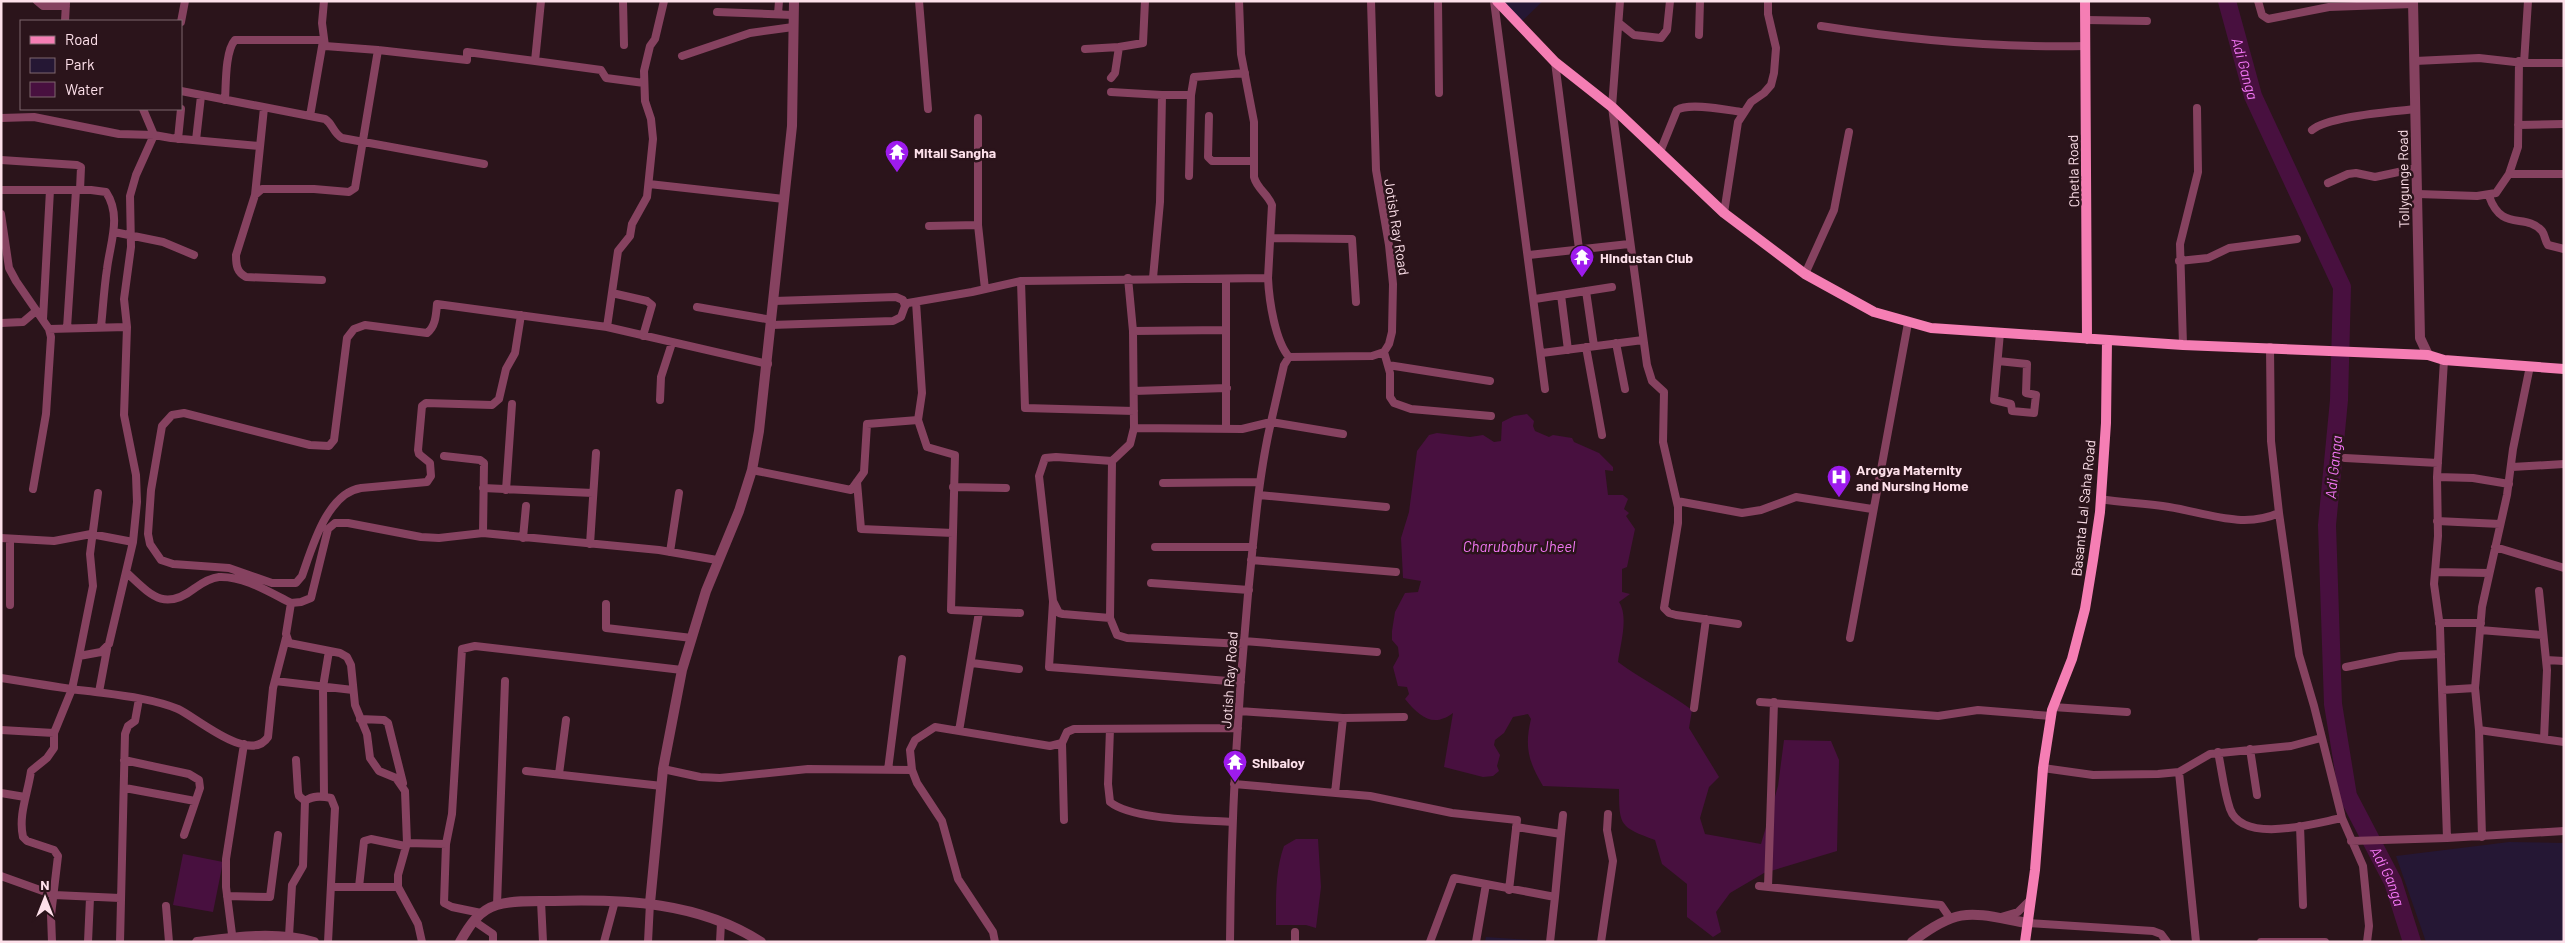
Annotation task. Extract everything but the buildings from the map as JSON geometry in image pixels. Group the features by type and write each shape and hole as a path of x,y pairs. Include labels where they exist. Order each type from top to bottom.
{"main road":[{"path":"1495,1 1555,62 1612,107 1724,213 1805,274 1874,312 1931,328 2184,345 2270,347 2296,351 2428,355 2444,360 2564,369"},
{"name":"Chetla Road","path":"2085,1 2087,339"},
{"name":"Basanta Lal Saha Road","path":"2025,942 2035,870 2043,768 2052,711 2072,659 2085,609 2100,499 2106,423 2107,340"}],"street":[{"path":"38,1 43,6 66,4 65,20"},
{"path":"181,20 186,1"},
{"path":"310,116 323,37 324,1"},
{"path":"535,61 541,1"},
{"path":"623,1 624,45"},
{"path":"608,327 618,251 630,236 632,224 645,204 649,184 653,134 645,101 645,63 650,46 655,39 664,1"},
{"path":"778,14 779,1"},
{"path":"648,942 663,769 682,670 717,560 739,511 752,470 768,364 792,126 794,1"},
{"path":"920,1 928,109"},
{"path":"1085,49 1119,47 1143,43 1145,1"},
{"path":"1239,1 1240,42 1254,122 1256,185 1269,197 1272,205 1272,238 1268,278 1270,300 1277,331 1285,352 1290,357 1372,356 1384,352 1388,365 1390,397 1394,403 1411,409 1491,416"},
{"name":"Jotish Ray Road","path":"1371,1 1376,170 1389,245 1393,284 1392,332 1389,344 1384,352"},
{"path":"1438,1 1439,93"},
{"path":"1495,1 1542,353 1545,388"},
{"path":"1620,1 1620,23 1612,107 1643,340 1650,376 1664,392 1663,442 1677,501 1678,523 1664,608 1669,613 1738,624"},
{"path":"1620,23 1634,35 1661,38 1667,30 1670,1"},
{"path":"1699,35 1700,1"},
{"path":"1724,213 1738,122 1742,112 1750,102 1764,94 1772,79 1776,48 1768,14 1768,1"},
{"path":"2258,1 2262,15 2268,19 2300,8 2329,4 2413,2"},
{"path":"2418,194 2489,196 2496,193 2509,174 2518,147 2521,62 2528,1"},
{"name":"Tollygunge Road","path":"2413,2 2420,338 2428,355"},
{"path":"717,12 793,16"},
{"path":"2086,20 2147,21"},
{"path":"1820,26 1911,40 2039,47 2086,46"},
{"path":"682,56 750,32 793,27"},
{"path":"323,37 325,46 467,60 467,52 601,70 606,78 644,83"},
{"path":"225,100 230,45 235,40 323,37"},
{"path":"1111,78 1115,73 1119,47"},
{"path":"255,195 262,189 272,188 350,192 354,188 378,50"},
{"path":"2415,61 2479,58 2521,62 2564,63"},
{"path":"1555,62 1579,249"},
{"path":"1189,176 1190,95 1194,77 1244,73"},
{"path":"182,92 310,116 330,122 336,135 342,138 484,164"},
{"path":"1111,92 1190,95"},
{"path":"1153,278 1160,202 1162,95"},
{"path":"196,140 201,96"},
{"path":"1660,152 1677,110 1680,108 1694,107 1742,112"},
{"path":"264,108 255,195 236,255 236,265 239,273 246,278 322,280"},
{"path":"2184,345 2179,261 2182,230 2199,161 2197,108"},
{"path":"99,692 107,649 134,542 138,492 124,415 127,327 124,299 131,237 128,209 132,185 154,135 143,110"},
{"path":"178,139 181,110"},
{"path":"2312,130 2323,124 2360,116 2416,110"},
{"path":"1209,116 1208,157 1212,161 1254,162"},
{"path":"1,118 34,117 119,134 154,135 259,146"},
{"path":"978,118 978,225 985,289"},
{"path":"2518,125 2564,124"},
{"path":"1805,274 1834,210 1849,132"},
{"path":"1,160 77,165 81,167 67,328"},
{"path":"2328,183 2348,174 2356,173 2375,177 2416,168"},
{"path":"2509,174 2564,174"},
{"path":"649,184 784,199"},
{"path":"1,190 106,192 114,216 114,232 107,269 101,327"},
{"path":"43,319 50,190"},
{"path":"2489,196 2494,210 2498,214 2535,226 2543,233 2548,245 2564,249"},
{"path":"1,214 9,268 49,329 51,349 48,392 33,488"},
{"path":"929,226 978,225"},
{"path":"114,232 162,242 194,255"},
{"path":"1272,238 1352,238 1356,302"},
{"path":"2179,261 2208,258 2229,248 2297,238"},
{"path":"1529,255 1629,244"},
{"path":"1128,278 1133,331 1134,428 1130,444 1112,461 1110,618 1118,635 1127,638 1244,643 1377,652"},
{"path":"905,306 916,302 1021,281 1128,278 1268,278"},
{"path":"1226,279 1226,428"},
{"path":"1021,281 1025,408 1134,410"},
{"path":"1534,298 1612,287"},
{"path":"1586,291 1590,347 1602,435"},
{"path":"612,293 647,301 652,305 643,336"},
{"path":"1561,295 1568,350"},
{"path":"697,308 772,322 893,321 901,316 905,306 903,300 896,297 774,301"},
{"path":"916,302 922,393 918,420 927,447 954,455 954,533 951,610 1020,612"},
{"path":"521,315 515,353 506,369 499,399 492,405 426,403 422,406 418,450 430,463 431,476 427,482 351,489 342,495 324,518 302,576 296,583 272,583 229,568 173,564 161,560 150,544 148,534 151,490 162,426 172,415 184,413 310,445 330,446 334,440 347,338 354,329 365,325 427,333 432,329 435,322 437,304 521,315 608,327 768,364"},
{"path":"1,323 24,322 36,311"},
{"path":"1850,638 1872,509 1886,447 1908,323"},
{"path":"49,329 127,327"},
{"path":"1133,331 1226,330"},
{"path":"1998,361 2027,364 2026,393 2036,395 2034,413 2012,411 2011,404 1994,400 2000,333"},
{"path":"1542,353 1643,340"},
{"path":"660,400 661,376 672,342"},
{"path":"1616,343 1625,389"},
{"path":"2270,347 2271,441 2299,655 2343,821 2353,840 2362,866 2369,926 2367,942"},
{"name":"Jotish Ray Road","path":"1230,942 1234,784 1251,560 1260,482 1271,422 1284,365 1290,357"},
{"path":"2444,360 2437,477 2435,593 2441,654 2447,838"},
{"path":"1388,365 1490,381"},
{"path":"2482,836 2479,730 2475,688 2481,626 2489,573 2509,484 2530,366"},
{"path":"1134,391 1227,388"},
{"path":"506,490 512,404"},
{"path":"752,470 846,491 851,490 864,472 868,424 918,420"},
{"path":"1134,428 1252,428 1271,422 1343,434"},
{"path":"590,544 596,454"},
{"path":"444,456 480,460 484,463 483,533"},
{"path":"1112,461 1056,457 1045,458 1042,462 1039,476 1053,601 1048,667 1241,682"},
{"path":"2345,458 2438,462"},
{"path":"2512,466 2564,464"},
{"path":"2437,477 2473,478 2509,484"},
{"path":"857,482 860,529 954,533"},
{"path":"1163,483 1260,482"},
{"path":"954,487 1006,488"},
{"path":"484,488 593,493"},
{"path":"52,942 50,929 58,856 54,850 28,841 23,837 22,822 31,771 47,758 54,748 54,733 72,689 93,586 90,554 98,492"},
{"path":"670,552 680,492"},
{"path":"1259,495 1386,507"},
{"path":"1677,501 1742,513 1761,510 1796,496 1872,509"},
{"path":"2100,499 2168,507 2245,521 2266,518 2279,513"},
{"path":"523,538 526,506"},
{"path":"2437,521 2500,524"},
{"path":"127,573 151,595 162,600 173,600 185,596 203,582 218,577 237,579 292,603 301,602 311,598 316,584 328,529 335,523 348,523 401,535 439,538 483,533 670,552 717,560"},
{"path":"10,604 6,539 54,541 92,534 134,542"},
{"path":"1155,547 1253,547"},
{"path":"2495,547 2564,568"},
{"path":"1251,560 1396,572"},
{"path":"2435,572 2489,573"},
{"path":"1151,583 1249,590"},
{"path":"2539,591 2546,660 2547,694 2544,739"},
{"path":"1053,601 1056,608 1063,614 1110,618"},
{"path":"1,678 99,692 175,708 220,736 244,744 258,744 265,742 268,737 275,680 286,638 292,603"},
{"path":"606,604 606,628 692,638"},
{"path":"959,731 967,674 972,663 979,612"},
{"path":"1694,708 1706,619"},
{"path":"2439,623 2481,626 2542,635"},
{"path":"286,638 288,643 294,645 329,650 347,657 351,665 353,690 360,719 367,734 374,765 379,771 396,778 403,785"},
{"path":"481,913 452,907 444,903 446,844 452,814 462,649 466,647 484,647 682,670"},
{"path":"79,656 107,649"},
{"path":"324,796 323,687 329,650"},
{"path":"2346,667 2400,656 2441,654"},
{"path":"888,770 902,659"},
{"path":"2546,660 2564,662"},
{"path":"972,663 1019,669"},
{"path":"275,680 353,690"},
{"path":"497,905 505,681"},
{"path":"2442,690 2475,688"},
{"path":"120,942 126,729 135,721 139,699"},
{"path":"1760,702 1938,716 1978,710 2127,712"},
{"path":"1768,887 1774,702"},
{"path":"1239,712 1343,718 1404,717"},
{"path":"1335,792 1343,718"},
{"path":"360,719 384,720 388,723 406,802 406,845 398,874 398,887 418,924 422,942"},
{"path":"559,774 566,720"},
{"path":"996,942 993,932 958,879 953,868 944,826 917,783 912,770 910,750 915,740 935,727 1050,746 1062,743"},
{"path":"1064,820 1062,743 1067,732 1074,729 1238,728"},
{"path":"1,730 54,733"},
{"path":"1110,730 1108,784 1110,802 1115,806 1138,813 1232,822"},
{"path":"2479,730 2564,742"},
{"path":"2043,768 2093,776 2179,772 2210,754 2218,752 2290,746 2321,738"},
{"path":"232,939 227,896 226,859 244,744"},
{"path":"2250,749 2256,795"},
{"path":"2218,752 2230,810 2234,816 2244,823 2262,830 2343,821"},
{"path":"124,760 196,776 199,780 200,788 184,835"},
{"path":"296,760 298,792 299,796 305,801"},
{"path":"663,769 700,777 720,778 808,769 912,770"},
{"path":"526,771 662,786"},
{"path":"2179,772 2196,942"},
{"path":"1234,784 1370,796 1452,813 1517,820 1509,890"},
{"path":"124,788 195,802"},
{"path":"1,794 25,797"},
{"path":"305,801 311,797 324,796 331,798 335,808 328,942"},
{"path":"289,936 292,885 303,866 305,801"},
{"path":"1601,942 1613,861 1607,830 1608,814"},
{"path":"1550,942 1562,816"},
{"path":"2300,826 2303,905"},
{"path":"1516,827 1561,834"},
{"path":"2353,840 2447,838 2564,831"},
{"path":"227,896 270,897 278,835"},
{"path":"359,887 362,844 364,841 371,839 406,845 446,844"},
{"path":"1,876 54,895 120,898"},
{"path":"1430,942 1454,878 1509,890 1555,897"},
{"path":"1476,942 1486,884"},
{"path":"332,886 398,887"},
{"path":"1758,886 1941,904 1950,918"},
{"path":"88,942 90,898"},
{"path":"1996,917 2018,912 2030,900"},
{"path":"541,901 543,942"},
{"path":"460,942 481,913 497,905 541,901 615,901 650,903 681,909 741,929 761,942"},
{"path":"604,942 615,901"},
{"path":"166,906 169,942"},
{"path":"1912,942 1925,938 1950,918 1966,914 1984,913 2027,923 2153,931 2161,934 2167,942"},
{"path":"474,921 493,934 493,942"},
{"path":"720,942 721,923"},
{"path":"1295,932 1295,942"},
{"path":"196,942 289,936 310,941"},
{"path":"2261,942 2325,942"}],"green space":[{"path":"1496,1 1543,1 1521,22"},
{"path":"2509,842 2564,843 2564,942 2426,942 2396,856"},
{"path":"1486,937 1546,941 1546,942 1485,942"}],"water":[{"name":"Charubabur Jheel","path":"1527,414 1534,421 1535,431 1549,437 1553,435 1572,438 1574,442 1599,453 1613,467 1613,471 1605,470 1608,495 1623,495 1628,499 1624,509 1629,513 1626,516 1635,529 1627,567 1622,569 1622,592 1630,594 1619,602 1622,608 1624,623 1618,662 1692,710 1689,728 1719,777 1709,787 1700,818 1705,834 1761,844 1778,786 1784,740 1831,741 1839,760 1837,851 1764,873 1730,893 1716,912 1721,932 1713,937 1687,917 1687,884 1662,864 1655,840 1635,832 1624,824 1620,811 1619,789 1543,786 1529,754 1528,738 1531,719 1528,714 1513,717 1504,733 1495,740 1494,745 1500,755 1497,766 1499,771 1493,776 1483,777 1444,767 1453,713 1439,720 1427,718 1416,711 1405,699 1409,694 1407,687 1398,686 1393,667 1399,656 1398,647 1392,640 1395,612 1405,593 1418,592 1421,581 1403,578 1401,538 1409,512 1417,451 1429,435 1437,433 1470,437 1483,435 1494,442 1501,441 1502,422 1514,416"},
{"path":"1296,839 1318,839 1321,887 1316,928 1306,925 1276,925 1277,885 1281,856 1284,846"},
{"path":"183,854 223,862 213,912 173,905"}],"waterway":[{"name":"Adi Ganga","path":"2227,1 2253,96 2342,287 2339,400 2327,525 2333,704 2348,796 2393,882 2412,942"}],"place":[{"name":"Mitali Sangha","path":"897,173"},
{"name":"Hindustan Club","path":"1582,278"},
{"name":"Arogya Maternity and Nursing Home","path":"1839,498"},
{"name":"Shibaloy","path":"1235,783"}]}
